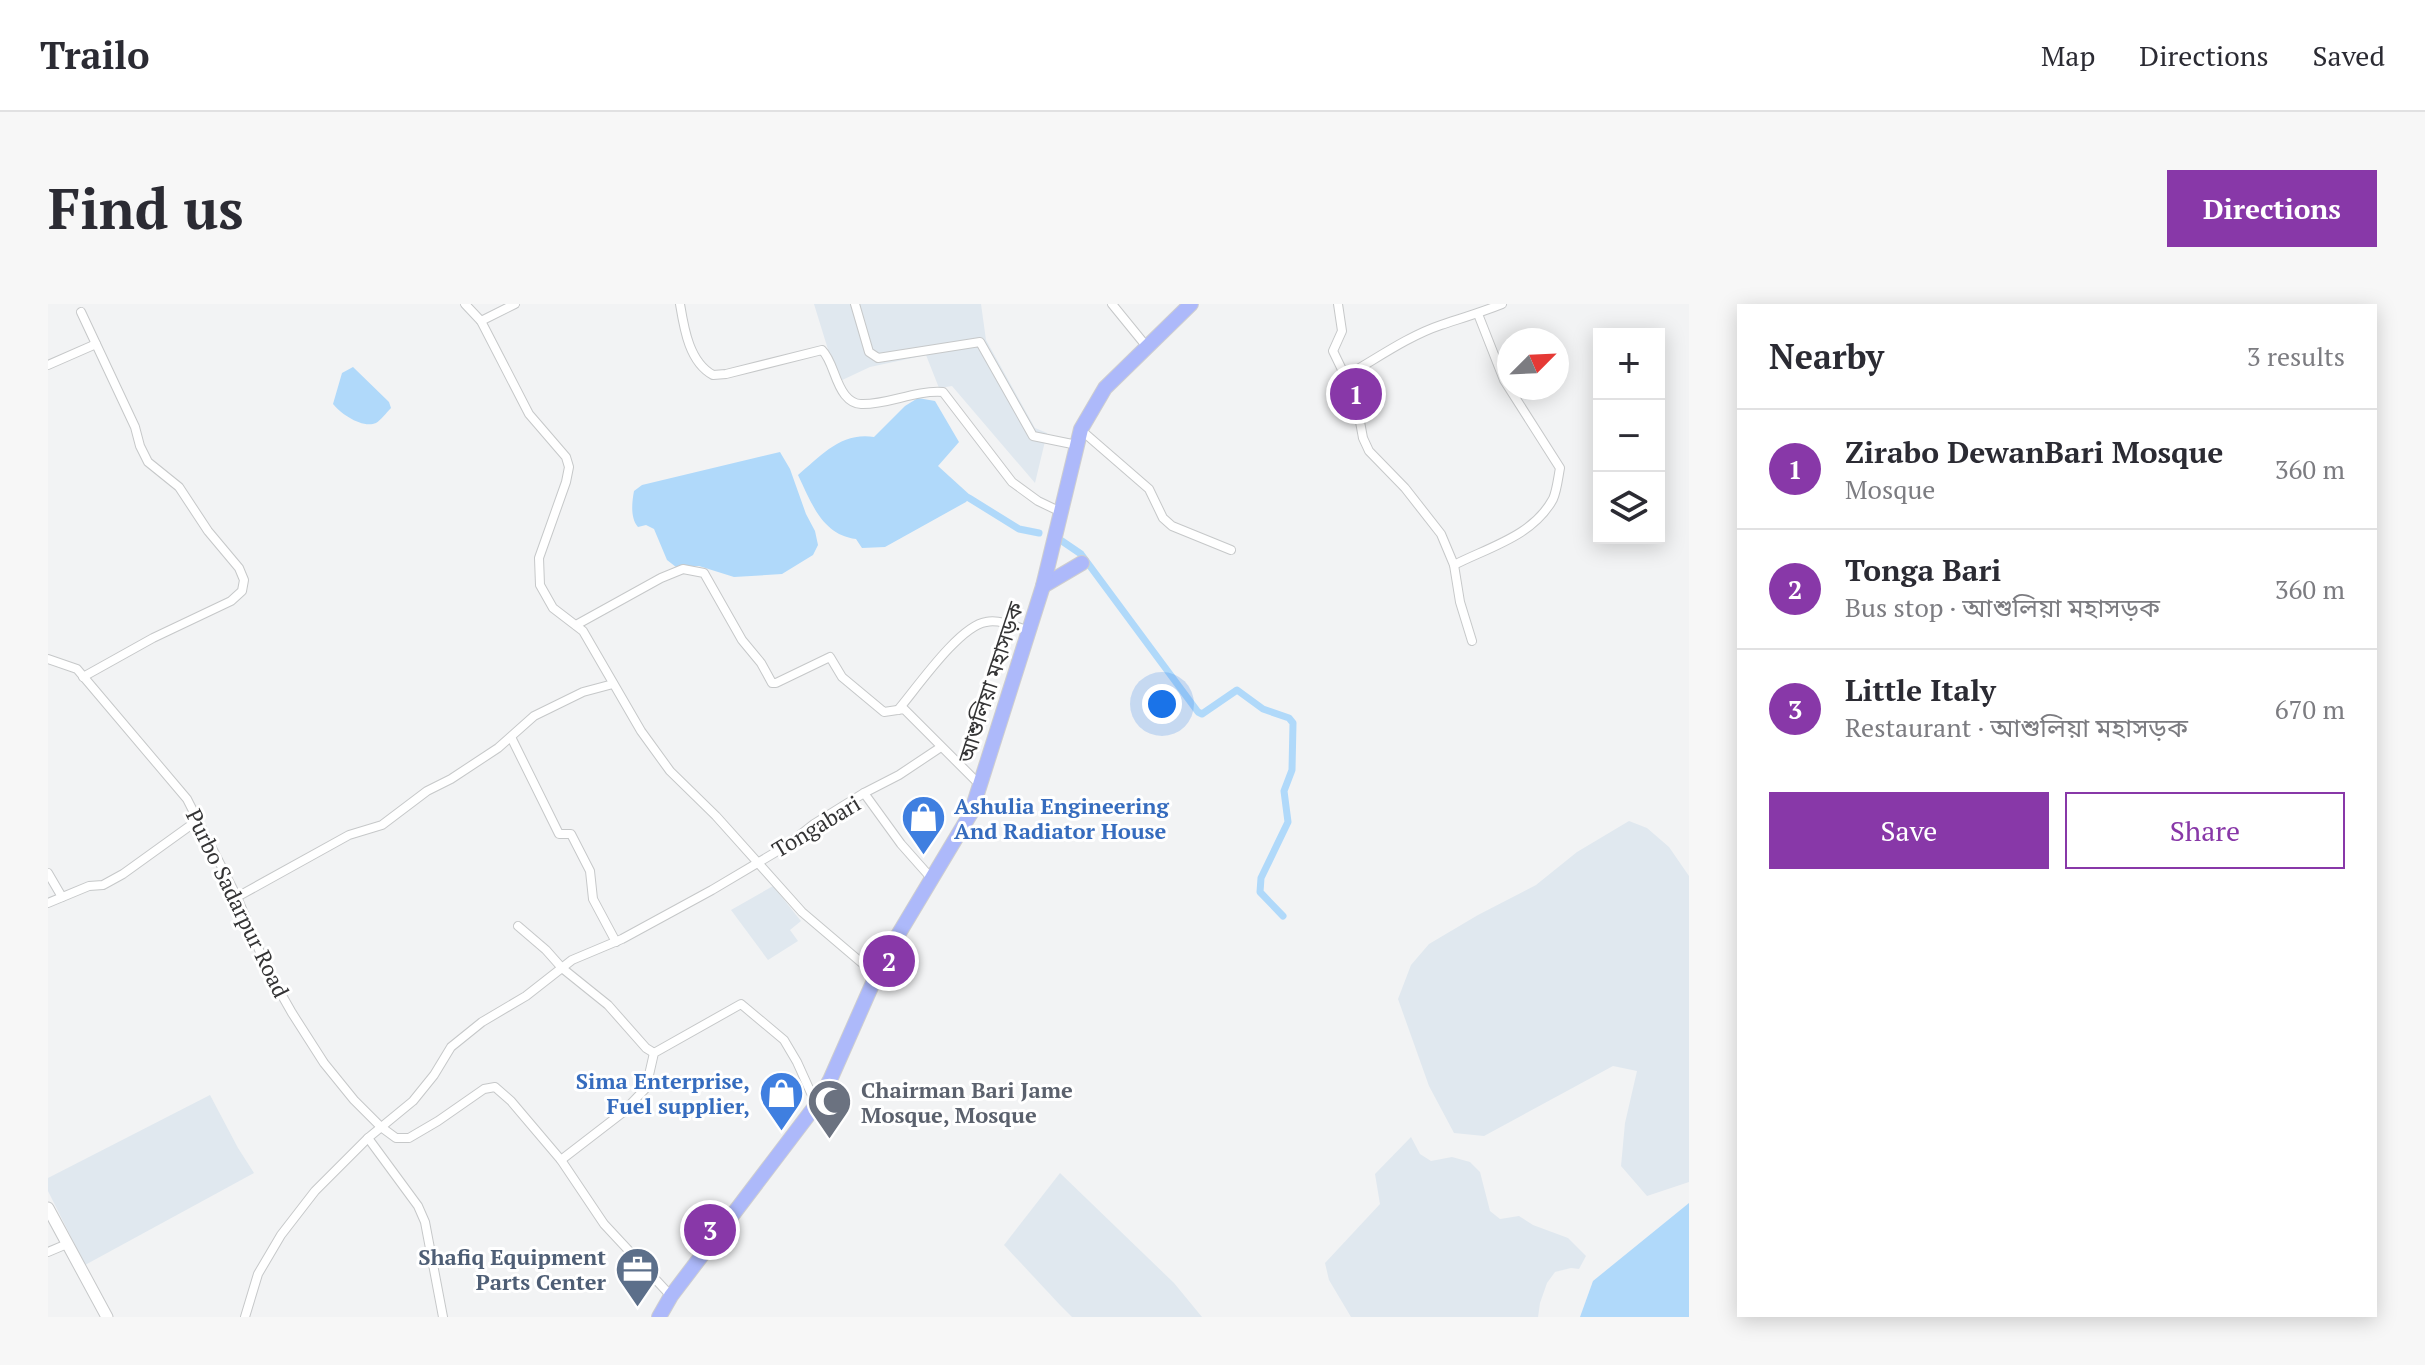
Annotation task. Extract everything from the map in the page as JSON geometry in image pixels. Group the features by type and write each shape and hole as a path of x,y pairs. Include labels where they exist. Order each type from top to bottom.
{"highway":[{"name":"আশুলিয়া মহাসড়ক","path":"659,1317 671,1296 816,1105 876,975 971,813 1043,586 1081,429 1105,388 1191,304"},
{"path":"1043,586 1082,563"}],"street":[{"path":"465,304 481,321 529,414 566,457 569,467 539,558 540,585 553,608 583,631 641,731 670,771 810,920 876,975"},
{"path":"481,321 515,304"},
{"path":"680,304 688,341 701,364 713,375 822,350 829,359 834,378 855,403 876,402 919,392 943,392 1012,482 1038,501 1061,512"},
{"path":"855,304 869,352 878,358 980,342 1033,436 1077,445"},
{"path":"1112,304 1147,347"},
{"path":"1338,304 1342,331 1333,351 1346,376 1363,438 1369,451 1405,488 1441,534 1454,565 1460,602 1472,641"},
{"path":"1346,376 1441,325 1502,304"},
{"path":"81,312 135,427 148,462 179,487 208,531 239,568 244,580 242,591 231,601 153,638 83,677"},
{"path":"1454,565 1511,539 1544,511 1554,496 1560,468 1504,380 1478,314"},
{"path":"48,365 96,344"},
{"path":"1081,429 1149,489 1163,518 1172,526 1231,550"},
{"path":"576,625 661,578 683,569 697,570 704,573 742,640 761,663 772,683 828,657 842,677 884,712 904,709 980,785"},
{"path":"898,710 917,690 922,678 937,661 965,634 985,621 1010,624 1029,631"},
{"name":"Purbo Sadarpur Road","path":"48,659 77,669 187,799 237,897 267,969 292,1013 324,1063 381,1127"},
{"path":"237,897 349,835 382,825 427,791 469,767 511,737 523,724 556,705 583,692 613,684"},
{"path":"511,737 559,834 571,834 579,849 590,871 593,899 616,942"},
{"path":"864,793 899,775 941,747"},
{"name":"Tongabari","path":"245,1317 258,1274 281,1235 315,1191 368,1138 413,1101 451,1047 572,960 616,942 786,846 814,824 864,793 901,844 932,879"},
{"path":"48,903 89,886 103,885 123,874 198,820"},
{"path":"48,873 62,897"},
{"path":"518,926 562,968 608,1005 654,1053"},
{"path":"561,1160 622,1113 646,1088 654,1053 741,1004 784,1040 816,1105"},
{"path":"381,1127 396,1138 409,1138 490,1086 511,1101 561,1160 604,1224 671,1296"},
{"path":"368,1138 418,1206 425,1222 443,1317"},
{"path":"48,1208 107,1317"},
{"path":"48,1252 67,1244"}],"shaded area":[{"path":"814,304 981,304 986,340 1035,428 1047,433 1035,483 952,386 939,388 926,355 870,367 838,382"},
{"path":"1629,821 1647,828 1669,847 1689,876 1689,1182 1647,1196 1621,1166 1625,1123 1637,1071 1613,1066 1484,1136 1454,1133 1429,1086 1398,999 1411,965 1429,944 1536,885 1577,852"},
{"path":"773,886 801,921 790,930 798,941 768,960 731,910"},
{"path":"210,1095 254,1173 85,1265 48,1191 48,1178"},
{"path":"1411,1137 1420,1154 1431,1161 1452,1157 1470,1162 1480,1172 1490,1211 1500,1219 1519,1216 1533,1225 1568,1238 1586,1256 1579,1269 1555,1272 1547,1283 1538,1317 1351,1317 1329,1280 1325,1263 1380,1204 1375,1174"},
{"path":"1060,1173 1174,1283 1202,1317 1072,1317 1060,1305 1004,1245"}],"water":[{"path":"353,367 389,402 391,408 376,423 359,422 333,404 342,373"},
{"path":"918,398 935,401 959,442 938,466 971,496 966,502 885,547 862,548 856,539 834,531 826,524 798,475 842,442 862,436 874,437 905,406"},
{"path":"780,452 790,469 818,545 813,555 782,574 734,577 699,566 676,567 667,560 654,529 646,525 638,527 635,523 632,510 634,491 642,485"},
{"path":"1689,1203 1689,1317 1580,1317 1593,1281"}],"waterway":[{"path":"969,498 1019,529 1039,533"},
{"path":"1059,539 1081,554 1198,712 1202,714 1237,690 1263,709 1289,718 1293,723 1292,770 1284,791 1288,822 1261,878 1260,892 1283,916"}],"place":[{"name":"Zirabo DewanBari Mosque","path":"1356,394"},
{"name":"Ashulia Engineering And Radiator House","path":"923,857"},
{"name":"Tonga Bari","path":"889,961"},
{"name":"Sima Enterprise, Fuel supplier,","path":"781,1132"},
{"name":"Chairman Bari Jame Mosque, Mosque","path":"830,1141"},
{"name":"Little Italy","path":"710,1230"},
{"name":"Shafiq Equipment Parts Center","path":"637,1308"}]}
